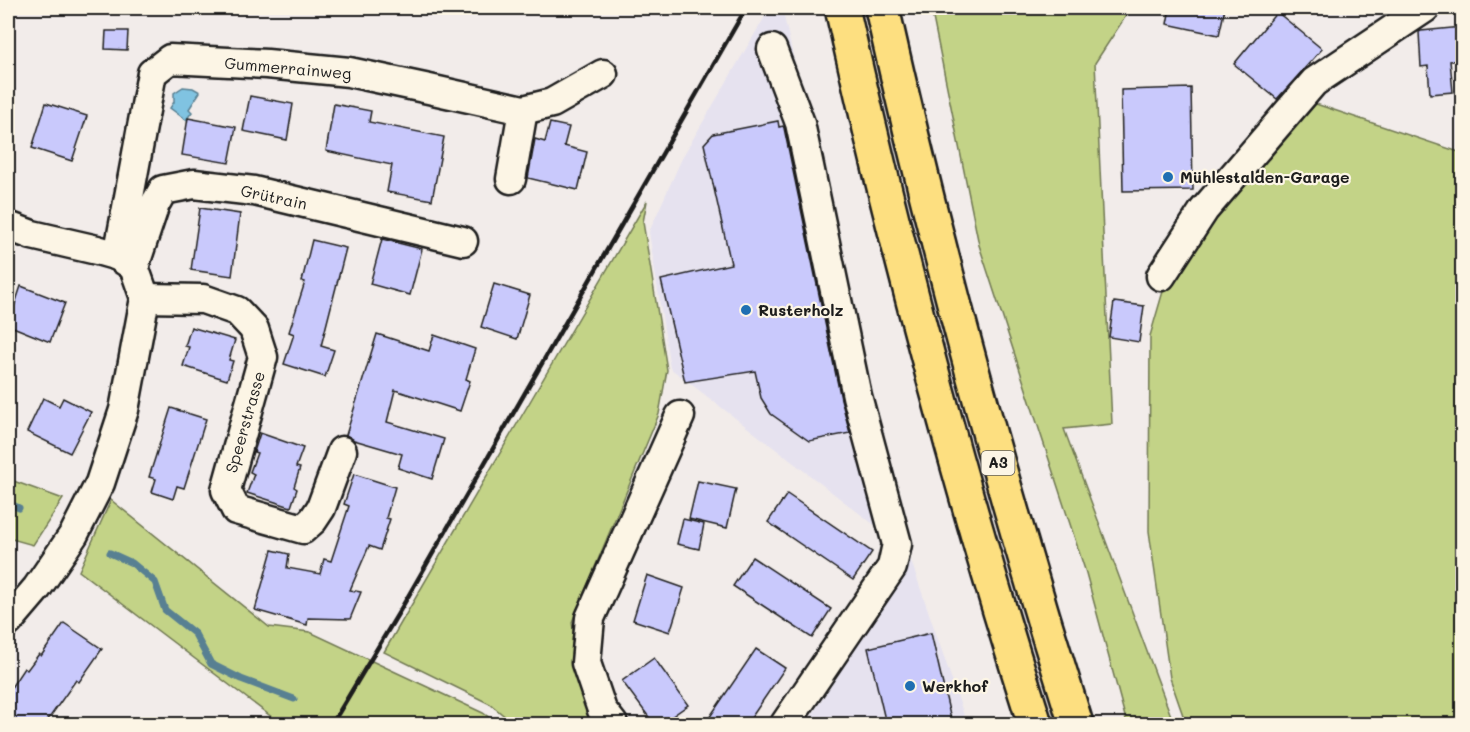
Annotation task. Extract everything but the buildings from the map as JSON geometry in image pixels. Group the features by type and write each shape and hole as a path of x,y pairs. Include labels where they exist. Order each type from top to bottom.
{"highway":[{"name":"A3","path":"842,8 895,230 968,504 1035,724"},
{"name":"A3","path":"882,8 967,350 1076,724"},
{"path":"1009,643 1018,724"}],"street":[{"path":"1161,276 1204,210 1314,82 1425,8"},
{"path":"772,49 800,123 857,396 897,544 892,567 785,724"},
{"name":"Gummerrainweg","path":"126,261 152,73 170,59 267,64 348,72 523,110 552,103 603,74"},
{"path":"511,179 523,110"},
{"name":"Grütrain","path":"126,261 163,190 194,184 254,191 463,241"},
{"path":"8,226 32,235 97,250 126,261 146,298 124,410 100,483 74,534 37,588 8,622"},
{"name":"Speerstrasse","path":"146,298 203,299 237,311 254,328 263,357 226,490 236,510 303,529 321,508 342,451"},
{"path":"613,724 602,710 586,663 590,618 680,416"}],"shaded area":[{"path":"770,8 782,8 908,552 967,724 806,724 898,582 881,530 670,368 649,232 683,156"}],"green space":[{"path":"931,8 1131,8 1095,63 1112,424 1064,429 1174,724 1127,724 1086,573 979,245"},
{"path":"1301,99 1462,153 1462,724 1186,724 1170,678 1149,531 1150,336 1166,281"},
{"path":"647,201 643,222 667,370 659,414 572,622 583,698 600,724 514,724 490,704 384,652"},
{"path":"8,479 63,499 33,545 8,538"},
{"path":"111,500 269,627 310,632 483,713 498,724 281,724 79,571"}],"water":[{"path":"183,87 193,88 200,92 189,109 192,112 186,120 170,108 174,102 174,93"}],"waterway":[{"path":"8,503 19,508"},
{"path":"110,553 132,563 155,582 165,610 195,634 211,664 241,679 294,699"}],"railway":[{"path":"332,724 402,607 746,8"}],"place":[{"name":"Mühlestalden-Garage","path":"1168,177"},
{"name":"Rusterholz","path":"746,310"},
{"name":"Werkhof","path":"910,686"}]}
